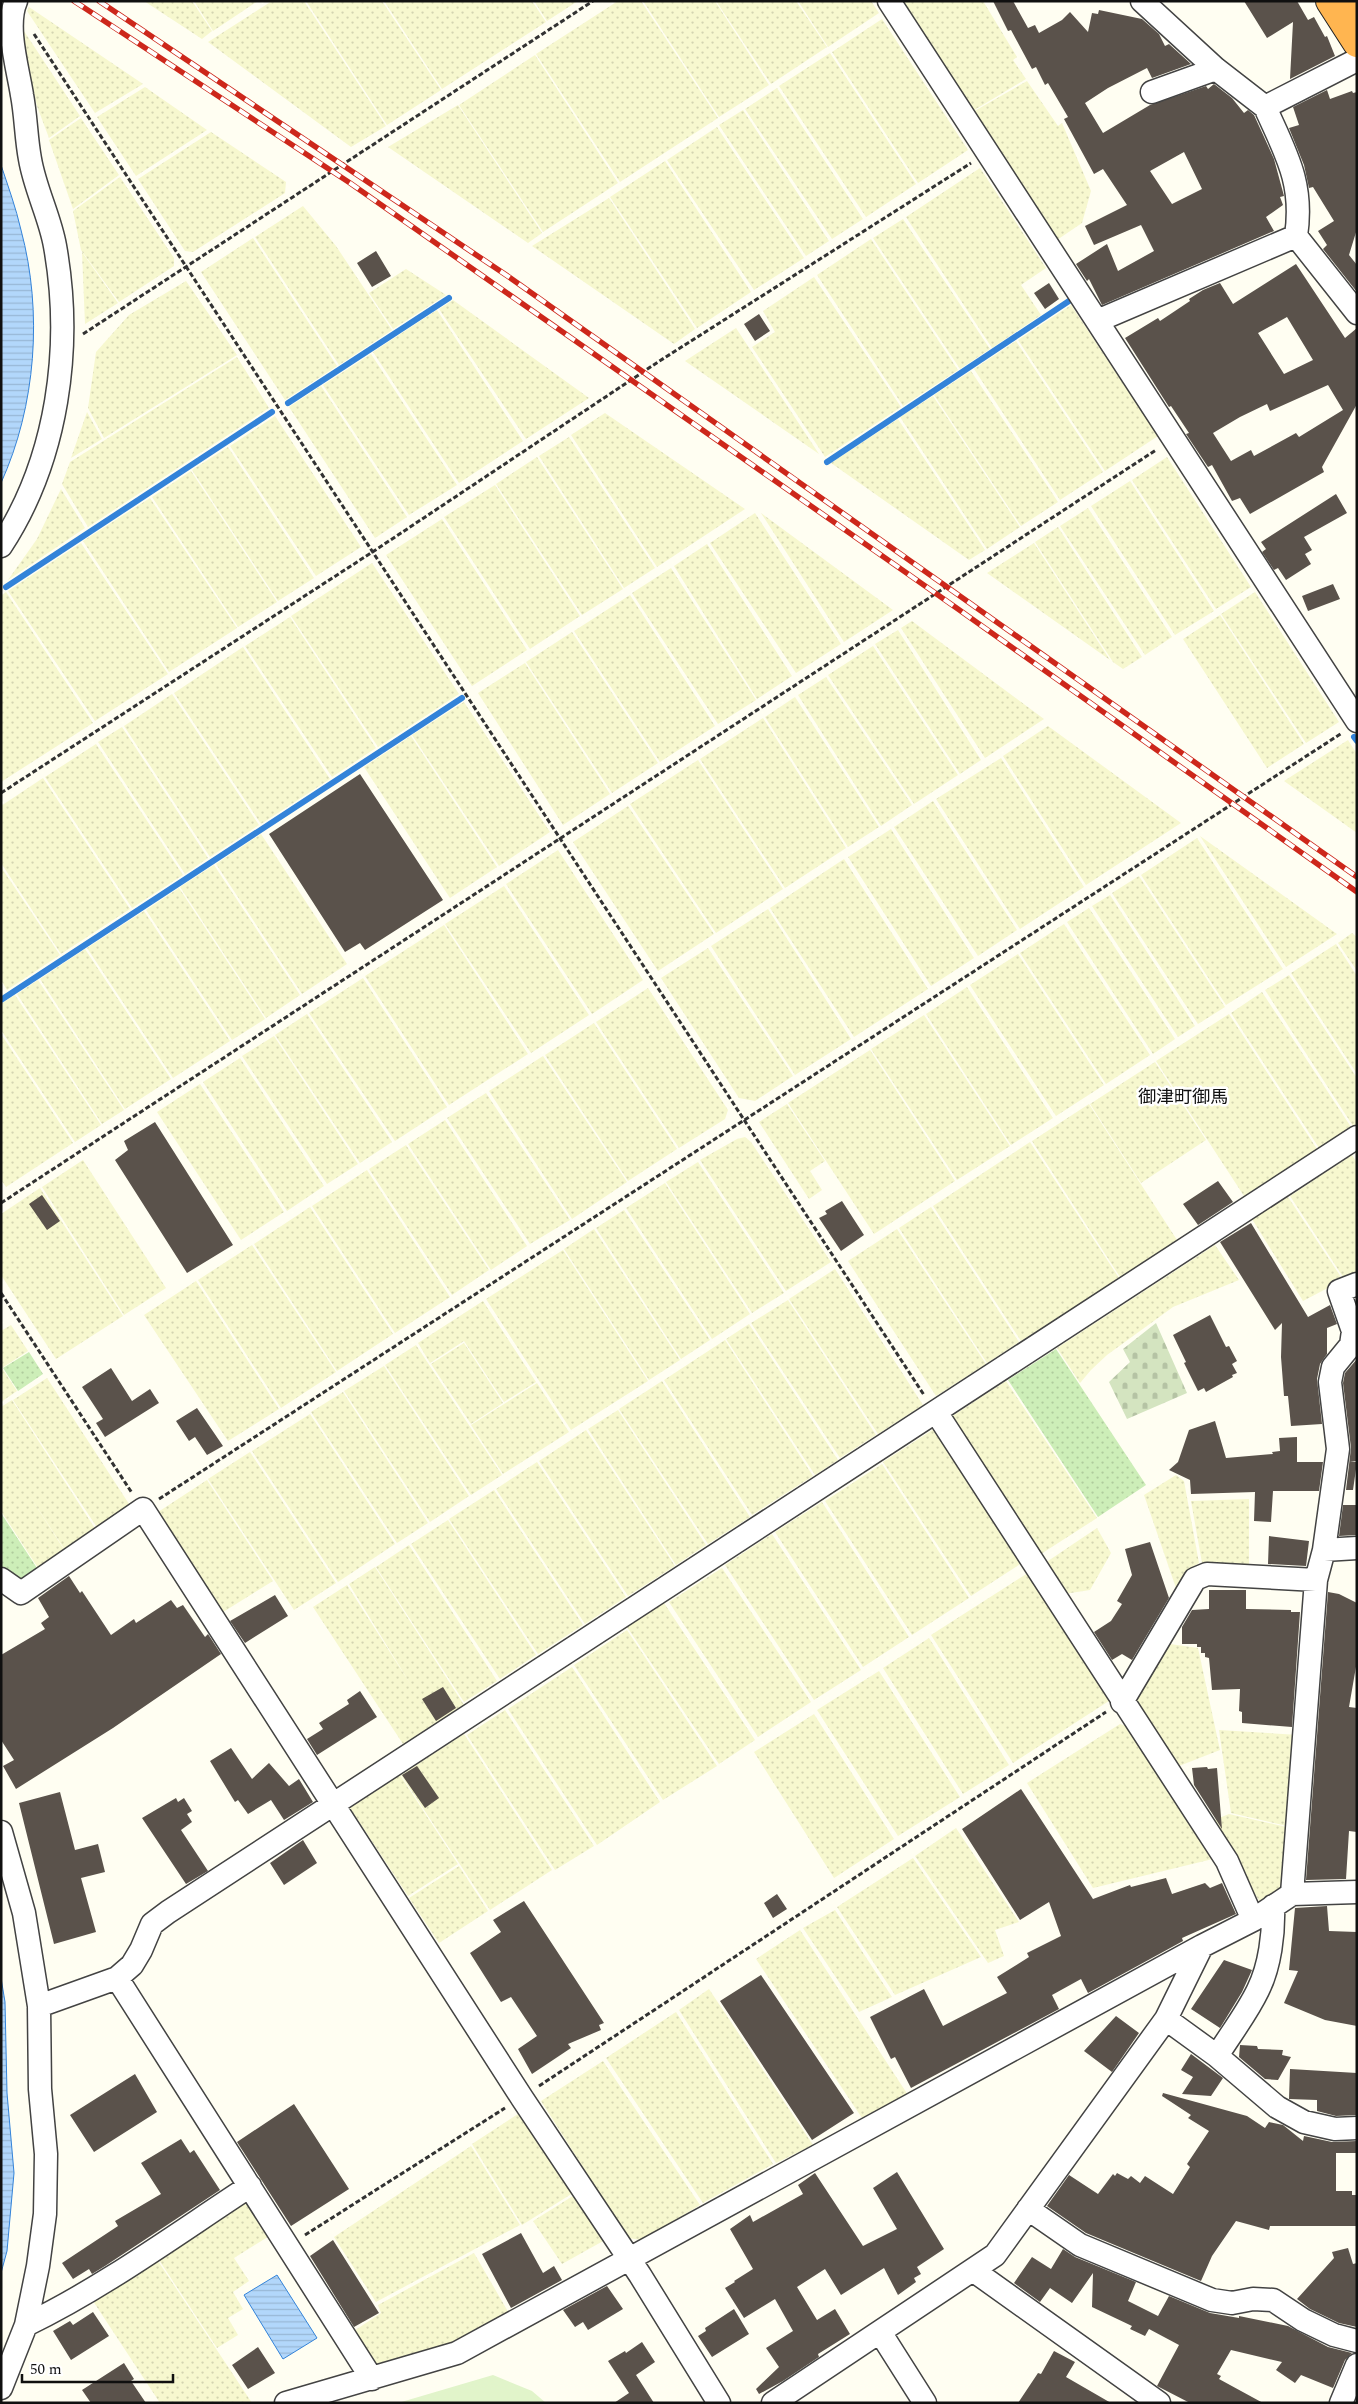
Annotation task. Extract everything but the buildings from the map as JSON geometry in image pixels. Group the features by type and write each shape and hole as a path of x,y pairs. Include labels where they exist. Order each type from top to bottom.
{"highway":[{"path":"1330,1 1357,43"},
{"path":"1353,1 1357,7"}],"street":[{"path":"889,1 1174,439 1353,725"},
{"path":"1142,1 1216,69 1265,107 1286,153 1298,190 1299,213 1296,236 1357,313"},
{"path":"1,546 31,488 47,441 60,386 63,347 62,289 55,244 30,160 27,121 11,28 16,3"},
{"path":"1265,107 1357,60"},
{"path":"1152,92 1216,69"},
{"path":"1097,321 1296,236"},
{"path":"39,2006 118,1978 132,1965 141,1950 152,1924 332,1803 1357,1137"},
{"path":"1292,1894 1316,1580 1324,1550 1338,1449 1330,1382 1333,1367 1351,1345 1353,1331 1339,1291 1357,1284"},
{"path":"936,1412 1122,1702 1227,1861 1253,1920"},
{"path":"1,1579 21,1593 143,1509 522,2098 630,2260 719,2403"},
{"path":"1324,1550 1357,1548"},
{"path":"1122,1702 1195,1580 1207,1574 1316,1580"},
{"path":"1,1832 24,1913 39,2006 40,2089 46,2154 45,2214 38,2266 26,2324 1,2388"},
{"path":"286,2403 457,2353 1202,1946 1253,1920 1292,1894 1357,1892"},
{"path":"1217,2056 1258,1989 1269,1952 1274,1922 1273,1906"},
{"path":"772,2403 974,2271 995,2255 1166,2019 1202,1946"},
{"path":"118,1978 372,2379"},
{"path":"1166,2019 1217,2056 1277,2107 1304,2122 1335,2129 1357,2128"},
{"path":"26,2324 48,2314 250,2186"},
{"path":"1028,2209 1080,2245 1212,2300 1232,2303 1253,2299 1272,2300 1303,2320 1334,2335 1357,2341"},
{"path":"974,2271 1160,2403"},
{"path":"880,2332 925,2403"},
{"path":"1341,2403 1357,2365"}],"path":[{"path":"63,347 593,1"},
{"path":"16,3 744,1122 936,1412"},
{"path":"1,793 374,551 658,362 987,152"},
{"path":"1,1203 1174,439"},
{"path":"1,1293 143,1509 744,1122 1353,725"},
{"path":"288,2246 522,2098 1122,1702"}],"green space":[{"path":"144,1 192,1 212,31 202,39"},
{"path":"194,1 258,1 213,31"},
{"path":"272,1 304,1 386,126 351,147 208,42"},
{"path":"306,1 382,1 441,90 387,125"},
{"path":"384,1 532,1 546,22 442,89"},
{"path":"534,1 578,1 547,21"},
{"path":"618,1 641,1 718,118 620,182 536,54"},
{"path":"643,1 715,1 769,85 719,117"},
{"path":"716,1 796,1 827,47 771,84"},
{"path":"798,1 871,1 879,13 828,47"},
{"path":"898,1 983,1 1017,57 1013,60 1026,79 971,112"},
{"path":"29,7 143,84 95,113 27,11"},
{"path":"882,19 968,150 918,183 832,52"},
{"path":"20,25 80,116 49,138 37,106 19,31"},
{"path":"830,53 916,184 866,217 779,86"},
{"path":"535,55 618,183 543,232 459,105"},
{"path":"1027,81 1058,126 1062,123 1091,191 1082,223 1054,242 971,113"},
{"path":"145,87 207,130 136,176 97,117"},
{"path":"777,88 863,219 832,239 745,109"},
{"path":"458,105 542,233 528,243 388,147"},
{"path":"743,110 829,241 806,256 719,125"},
{"path":"81,118 119,175 73,209 49,140"},
{"path":"717,127 804,258 754,290 667,160"},
{"path":"211,132 286,182 285,193 193,252 185,251 138,179"},
{"path":"665,161 751,292 697,328 610,197"},
{"path":"980,168 1046,268 1021,285 1041,315 992,348 906,217"},
{"path":"120,177 174,258 174,266 119,302 81,250 73,211"},
{"path":"609,198 695,329 674,344 532,246"},
{"path":"303,206 336,246 392,330 339,365 255,237"},
{"path":"903,219 990,349 960,369 873,238"},
{"path":"253,238 337,366 285,400 201,272"},
{"path":"871,239 958,370 903,406 817,275"},
{"path":"82,252 118,303 85,324"},
{"path":"406,269 446,295 393,329 369,293"},
{"path":"814,277 901,407 825,457 752,347 775,332 763,311"},
{"path":"186,281 237,355 104,438 88,408 96,352 129,315"},
{"path":"453,300 589,398 526,439 439,309"},
{"path":"1071,305 1158,436 1105,471 1018,340"},
{"path":"437,310 523,441 459,483 373,352"},
{"path":"736,328 819,454 685,361"},
{"path":"1016,341 1103,472 1060,500 974,369"},
{"path":"371,354 457,485 409,515 323,385"},
{"path":"237,357 269,408 88,527 62,484 70,462"},
{"path":"971,371 1058,502 1021,526 934,395"},
{"path":"321,386 407,517 375,538 289,407"},
{"path":"933,396 1020,527 987,549 900,417"},
{"path":"87,412 102,439 71,458"},
{"path":"605,413 745,509 657,567 571,435"},
{"path":"275,416 361,547 316,576 230,446"},
{"path":"898,419 985,550 969,560 831,463"},
{"path":"569,437 655,568 624,588 539,456"},
{"path":"228,447 314,578 278,601 192,470"},
{"path":"537,457 623,589 582,615 496,484"},
{"path":"1167,457 1251,587 1216,609 1132,480"},
{"path":"191,471 277,602 238,627 152,497"},
{"path":"1130,481 1214,611 1175,635 1091,506"},
{"path":"495,485 580,616 530,649 444,517"},
{"path":"61,489 85,528 8,580 37,539"},
{"path":"150,498 237,628 169,672 83,541"},
{"path":"1088,508 1172,637 1145,655 1060,526"},
{"path":"755,513 841,644 796,673 710,543"},
{"path":"761,513 893,610 844,642"},
{"path":"442,519 527,650 472,686 386,555"},
{"path":"1058,527 1142,657 1123,669 1113,662 1035,542"},
{"path":"81,543 168,674 95,721 8,591"},
{"path":"1034,543 1110,660 987,573"},
{"path":"707,544 792,676 757,699 674,566"},
{"path":"372,563 459,694 378,747 291,616"},
{"path":"671,568 756,700 718,724 632,593"},
{"path":"6,592 93,723 1,782 1,596"},
{"path":"1255,592 1339,722 1306,743 1221,614"},
{"path":"630,595 715,726 660,762 574,631"},
{"path":"1220,615 1304,744 1267,768 1183,639"},
{"path":"290,617 376,748 332,777 245,646"},
{"path":"912,621 1044,719 985,758 901,628"},
{"path":"898,630 981,760 960,774 875,644"},
{"path":"572,632 658,763 612,793 526,662"},
{"path":"873,646 958,775 914,804 828,675"},
{"path":"243,647 330,779 261,824 174,693"},
{"path":"525,663 610,794 563,825 478,693"},
{"path":"826,677 912,805 881,826 798,695"},
{"path":"172,694 259,825 210,857 124,726"},
{"path":"795,697 879,827 848,847 765,717"},
{"path":"464,702 550,832 499,866 412,735"},
{"path":"763,718 846,848 785,888 700,759"},
{"path":"1048,726 1181,823 1086,885 1003,756"},
{"path":"122,727 208,858 185,874 98,742"},
{"path":"411,736 497,867 450,898 364,767"},
{"path":"1348,740 1357,754 1357,833 1284,781"},
{"path":"96,744 183,875 132,908 45,777"},
{"path":"1001,758 1084,887 1020,929 936,799"},
{"path":"698,760 783,889 716,933 630,804"},
{"path":"43,778 130,909 61,954 1,863 1,806"},
{"path":"933,801 1017,930 978,956 894,827"},
{"path":"628,806 714,934 658,971 573,842"},
{"path":"891,829 974,958 931,986 848,857"},
{"path":"261,834 347,964 302,994 216,864"},
{"path":"1200,836 1337,934 1286,967"},
{"path":"1197,838 1283,969 1226,1005 1141,875"},
{"path":"558,850 643,980 592,1014 506,884"},
{"path":"844,859 928,989 854,1037 770,908"},
{"path":"214,865 300,995 266,1018 180,887"},
{"path":"1,867 60,955 7,990 1,980"},
{"path":"1139,876 1225,1007 1198,1024 1112,893"},
{"path":"504,886 589,1015 531,1053 445,924"},
{"path":"179,888 265,1019 232,1040 146,910"},
{"path":"1110,895 1195,1026 1178,1037 1092,906"},
{"path":"1089,908 1175,1039 1153,1054 1067,922"},
{"path":"768,909 851,1039 795,1075 711,946"},
{"path":"144,911 230,1041 173,1078 87,948"},
{"path":"1064,924 1150,1055 1106,1084 1020,953"},
{"path":"444,925 528,1054 449,1105 365,976"},
{"path":"1352,933 1357,937 1357,971 1338,943"},
{"path":"1336,944 1357,976 1357,1074 1291,973"},
{"path":"708,948 793,1076 755,1101 739,1098 661,978"},
{"path":"85,949 171,1079 125,1109 40,979"},
{"path":"1018,954 1104,1085 1056,1116 970,985"},
{"path":"1289,975 1357,1078 1357,1123 1353,1126 1265,990"},
{"path":"363,978 447,1107 395,1141 309,1013"},
{"path":"38,980 124,1110 102,1124 17,994"},
{"path":"967,987 1053,1118 1011,1145 926,1014"},
{"path":"648,988 728,1110 725,1119 679,1148 596,1022"},
{"path":"1262,992 1351,1127 1319,1148 1231,1013"},
{"path":"15,995 101,1125 75,1142 1,1030 1,1004"},
{"path":"307,1014 392,1142 360,1163 275,1035"},
{"path":"1229,1014 1317,1149 1244,1196 1156,1061"},
{"path":"924,1015 1010,1146 957,1180 871,1049"},
{"path":"594,1023 677,1149 628,1181 545,1055"},
{"path":"1,1034 73,1143 6,1187 1,1180"},
{"path":"274,1036 358,1164 327,1184 242,1056"},
{"path":"870,1050 955,1181 874,1234 788,1103"},
{"path":"543,1056 627,1182 572,1219 489,1091"},
{"path":"240,1058 324,1186 287,1211 203,1082"},
{"path":"1155,1062 1206,1140 1141,1183 1090,1104"},
{"path":"200,1084 284,1212 241,1240 157,1112"},
{"path":"486,1093 570,1220 530,1244 447,1118"},
{"path":"787,1104 825,1161 810,1171 822,1190 809,1199 759,1122"},
{"path":"1089,1104 1177,1240 1120,1277 1032,1141"},
{"path":"445,1120 527,1246 491,1270 408,1144"},
{"path":"745,1137 751,1142 831,1262 786,1291 700,1160 737,1139"},
{"path":"1030,1142 1119,1278 1021,1341 933,1206"},
{"path":"406,1145 489,1270 452,1295 369,1169"},
{"path":"1352,1155 1357,1163 1357,1274 1345,1280 1290,1196"},
{"path":"83,1160 166,1288 124,1315 42,1187"},
{"path":"698,1162 784,1293 752,1313 666,1182"},
{"path":"367,1170 450,1297 395,1333 312,1206"},
{"path":"665,1183 750,1314 712,1339 626,1208"},
{"path":"40,1188 123,1316 56,1359 1,1275 1,1214"},
{"path":"1288,1197 1343,1280 1303,1301 1252,1219"},
{"path":"310,1207 393,1334 337,1371 254,1244"},
{"path":"931,1207 1019,1342 987,1363 899,1228"},
{"path":"624,1210 710,1340 681,1359 596,1228"},
{"path":"594,1229 680,1360 649,1380 564,1249"},
{"path":"897,1229 986,1364 936,1396 848,1261"},
{"path":"252,1245 336,1372 281,1408 198,1280"},
{"path":"1215,1245 1239,1280 1173,1307 1107,1355 1080,1383 1057,1348"},
{"path":"563,1250 648,1381 571,1430 486,1299"},
{"path":"835,1269 923,1405 878,1434 789,1299"},
{"path":"196,1281 279,1409 228,1441 144,1315"},
{"path":"788,1300 876,1435 840,1458 751,1323"},
{"path":"483,1301 536,1382 504,1402 464,1341 430,1363 418,1343"},
{"path":"1156,1323 1187,1393 1127,1419 1109,1382 1130,1362 1123,1349"},
{"path":"749,1324 838,1460 815,1475 726,1339"},
{"path":"11,1325 28,1351 2,1368 17,1391 1,1402 1,1331"},
{"path":"725,1340 813,1476 752,1515 664,1380"},
{"path":"464,1343 503,1403 471,1424 431,1364"},
{"path":"416,1345 502,1475 471,1495 385,1365"},
{"path":"1056,1349 1146,1485 1098,1517 1008,1380"},
{"path":"29,1352 43,1374 18,1391 3,1368"},
{"path":"384,1366 469,1496 430,1522 344,1391"},
{"path":"47,1378 131,1507 98,1529 13,1400"},
{"path":"662,1381 750,1517 708,1544 619,1409"},
{"path":"1006,1381 1097,1518 1041,1554 951,1417"},
{"path":"537,1383 569,1432 503,1474 471,1425"},
{"path":"343,1392 428,1523 397,1543 311,1412"},
{"path":"12,1400 96,1530 65,1550 27,1492 65,1551 38,1568 1,1511 1,1407"},
{"path":"618,1410 706,1545 676,1565 588,1429"},
{"path":"310,1414 395,1544 338,1582 252,1451"},
{"path":"937,1427 1025,1561 971,1596 883,1462"},
{"path":"586,1430 675,1566 628,1596 539,1461"},
{"path":"250,1452 336,1583 294,1610 208,1479"},
{"path":"537,1462 626,1597 585,1624 496,1489"},
{"path":"882,1464 969,1598 912,1635 825,1501"},
{"path":"1176,1475 1184,1481 1199,1563 1189,1569 1177,1591 1144,1495"},
{"path":"207,1480 273,1581 220,1614 155,1514"},
{"path":"494,1490 583,1625 538,1654 449,1519"},
{"path":"1249,1499 1249,1567 1202,1563 1191,1501"},
{"path":"822,1502 909,1637 863,1667 775,1532"},
{"path":"1,1513 37,1568 18,1581 1,1571"},
{"path":"448,1520 536,1655 500,1679 411,1544"},
{"path":"1097,1528 1111,1553 1090,1590 1064,1594 1045,1563"},
{"path":"772,1534 861,1670 814,1700 725,1565"},
{"path":"409,1545 497,1681 464,1702 376,1567"},
{"path":"375,1567 464,1705 403,1744 313,1607 347,1585 411,1685 349,1584"},
{"path":"722,1568 811,1702 758,1737 669,1602"},
{"path":"1031,1571 1112,1699 1013,1763 931,1635"},
{"path":"664,1603 755,1740 719,1764 627,1627"},
{"path":"627,1630 717,1766 663,1800 574,1665"},
{"path":"929,1638 1009,1765 963,1794 883,1668"},
{"path":"1170,1644 1198,1648 1220,1750 1174,1768 1134,1705"},
{"path":"572,1667 660,1802 597,1845 508,1709"},
{"path":"879,1671 960,1797 898,1836 817,1710"},
{"path":"505,1710 594,1846 555,1870 467,1735"},
{"path":"814,1714 894,1839 834,1878 754,1752"},
{"path":"1120,1724 1131,1728 1217,1858 1093,1888 1027,1783"},
{"path":"1219,1730 1299,1735 1291,1827 1231,1813"},
{"path":"464,1734 552,1870 490,1910 401,1775"},
{"path":"400,1775 458,1864 408,1896 350,1808"},
{"path":"1229,1814 1291,1828 1288,1884 1260,1902 1209,1822"},
{"path":"956,1828 1019,1922 995,1930 1004,1956 988,1963 915,1856"},
{"path":"913,1858 981,1957 895,1995 837,1907"},
{"path":"459,1866 488,1911 439,1943 409,1898"},
{"path":"835,1910 892,1997 859,2012 803,1928"},
{"path":"800,1930 908,2095 862,2118 756,1959"},
{"path":"709,1989 813,2145 776,2163 679,2010"},
{"path":"676,2012 773,2164 703,2203 606,2058"},
{"path":"603,2061 700,2205 642,2240 628,2238 541,2101"},
{"path":"521,2112 573,2193 522,2225 472,2144"},
{"path":"471,2146 520,2225 376,2302 334,2237"},
{"path":"576,2194 605,2240 562,2264 533,2221"},
{"path":"244,2202 251,2202 271,2235 234,2258 249,2281 233,2292 243,2309 228,2318 238,2335 217,2348 157,2257"},
{"path":"474,2253 510,2315 451,2348 384,2367 373,2365 354,2331 381,2313 378,2305"},
{"path":"156,2258 252,2403 160,2403 91,2298"},
{"path":"493,2375 532,2391 546,2403 398,2403"}],"water":[{"path":"1,165 17,214 28,261 34,326 29,391 13,453 1,483"},
{"path":"1,1978 5,2002 7,2093 14,2173 7,2251 1,2273"},
{"path":"277,2275 317,2338 283,2359 244,2295"}],"waterway":[{"path":"288,403 449,298"},
{"path":"827,462 1072,299"},
{"path":"6,587 272,412"},
{"path":"1,1000 462,698"},
{"path":"1354,737 1357,741"}],"railway":[{"path":"74,1 350,183 958,609 1357,892"},
{"path":"99,1 509,277 1357,877"}],"district":[{"name":"御津町御馬","path":"1183,1097"}]}
